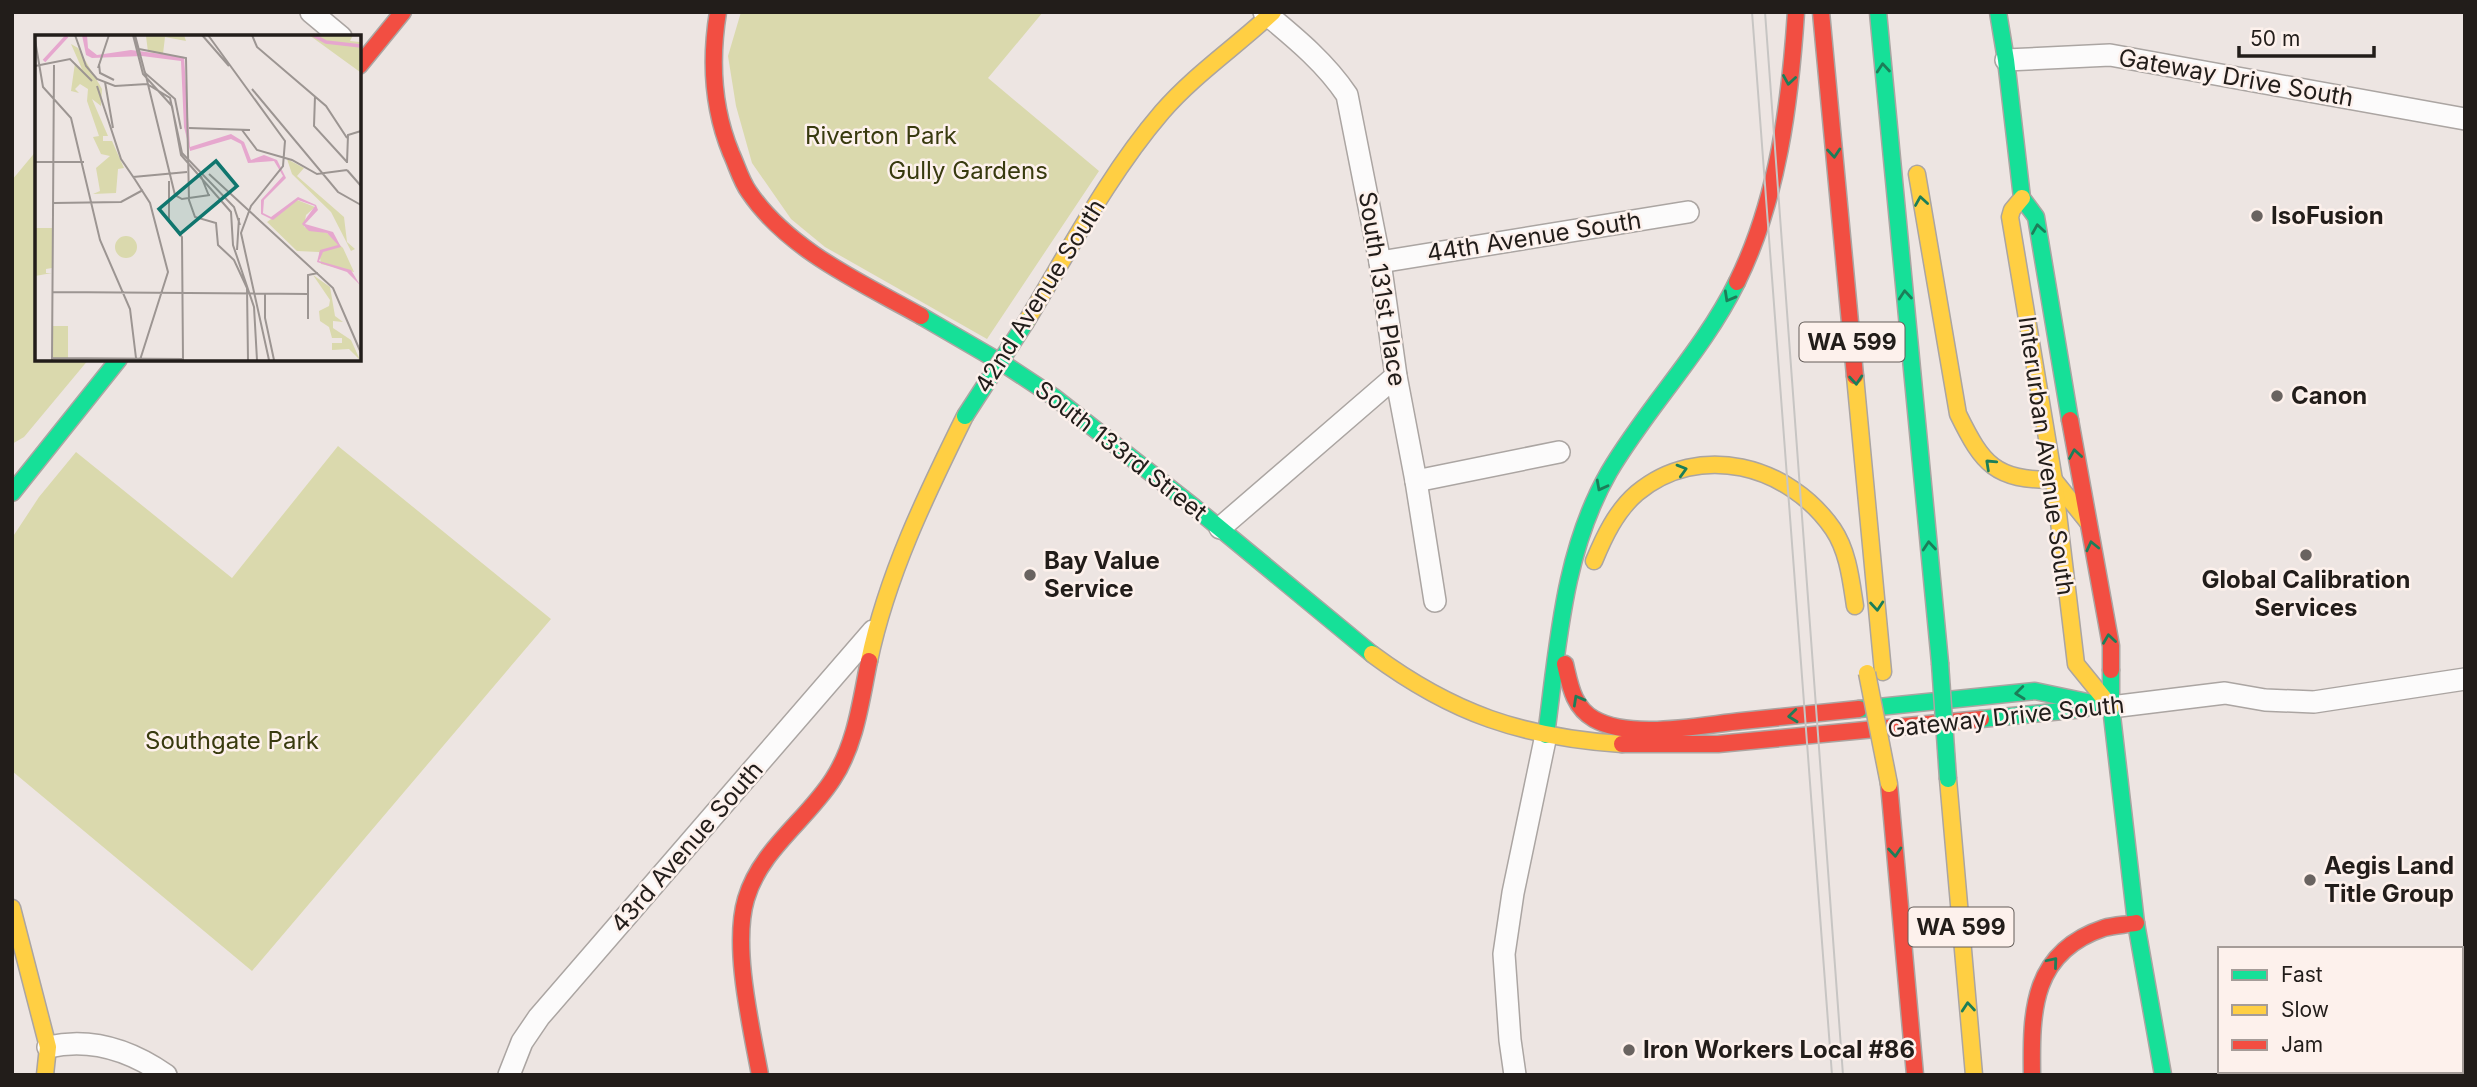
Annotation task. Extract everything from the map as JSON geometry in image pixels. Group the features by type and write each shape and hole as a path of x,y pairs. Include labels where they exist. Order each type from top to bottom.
{"main road":[{"path":"361,58 403,12"},
{"name":"South 133rd Street","path":"718,12 712,65 713,88 723,136 748,191 776,223 809,252 1027,378 1220,528 1371,655 1407,681 1470,713 1507,726 1546,735"},
{"path":"1546,735 1565,602 1574,556 1585,520 1612,467 1715,322 1738,281 1760,230 1772,188 1794,45 1796,12"},
{"name":"WA 599","path":"1821,12 1872,668 1889,784 1914,1075"},
{"name":"WA 599","path":"1878,12 1940,663 1974,1075"},
{"path":"1889,12 1901,81"},
{"name":"Interurban Avenue South","path":"1998,12 2022,198 2036,217 2087,521 2111,646 2111,707 2136,923 2162,1075"},
{"name":"42nd Avenue South","path":"760,1075 742,935 745,901 755,876 829,787 843,762 858,721 877,627 901,555 927,492 965,416 1127,156 1164,110 1200,74 1269,14"},
{"path":"1915,163 1958,414 1978,452 1998,472 2031,481 2053,480 2087,521"},
{"name":"Interurban Avenue South","path":"2022,198 2010,217 2053,480 2076,664 2111,707"},
{"path":"12,493 118,360"},
{"path":"1589,575 1604,536 1617,514 1638,493 1676,470 1701,465 1743,466 1782,481 1801,493 1818,509 1834,531 1847,559 1858,619"},
{"path":"1546,735 1578,613"},
{"path":"1565,664 1576,701 1590,719 1613,727 1662,729 2035,691 2111,707"},
{"name":"Gateway Drive South","path":"1546,735 1646,747 1727,744 2111,707"},
{"path":"12,908 48,1047 45,1075"},
{"path":"2032,1075 2036,990 2047,968 2072,943 2105,928 2136,923"}],"street":[{"path":"311,12 339,35"},
{"name":"South 131st Place","path":"1269,14 1335,77 1348,95 1380,262 1396,376 1435,601"},
{"name":"Gateway Drive South","path":"2006,60 2110,55 2465,119"},
{"name":"44th Avenue South","path":"1380,262 1688,212"},
{"path":"1220,528 1396,376"},
{"path":"1416,481 1559,452"},
{"name":"43rd Avenue South","path":"509,1075 522,1042 539,1017 877,627"},
{"name":"Gateway Drive South","path":"2111,707 2225,693 2265,700 2314,702 2465,679"},
{"path":"1516,1075 1510,1040 1504,954 1513,893 1546,735"},
{"path":"48,1047 69,1042 106,1046 139,1058 165,1074"}],"green space":[{"name":"Riverton Park","path":"741,12 1043,12 988,78 1099,171 987,339 825,247 791,219 752,163 736,106 728,56"},
{"path":"35,152 35,360 88,360 24,437 12,444 12,180"},
{"name":"Southgate Park","path":"338,446 551,619 252,971 12,771 12,538 39,497 76,452 232,578"}],"tram line":[{"path":"1752,12 1832,1075"},
{"path":"1765,12 1843,1075"}],"traffic: fast":[{"path":"1878,12 1940,663"},
{"path":"1998,12 2022,198 2036,217 2070,420"},
{"path":"1546,735 1565,600 1581,534 1594,503 1624,448 1708,332 1737,282"},
{"path":"921,316 1054,397 1194,507 1372,654"},
{"path":"965,416 1026,322"},
{"path":"12,493 118,360"},
{"path":"1940,663 1948,779"},
{"path":"2111,670 2111,707 2136,923 2163,1075"},
{"path":"1859,709 2035,691 2111,707"},
{"path":"1981,719 2084,709"}],"traffic: slow":[{"path":"1026,322 1090,214 1142,136 1188,85 1273,12"},
{"path":"1917,174 1958,414 1975,446 1993,466 2018,477 2054,480 2087,521"},
{"path":"2022,198 2010,217 2054,480 2076,664 2111,707"},
{"path":"1855,376 1883,672"},
{"path":"869,661 897,567 922,506 965,416"},
{"path":"1594,561 1606,534 1623,508 1637,493 1661,477 1688,468 1715,465 1742,468 1768,476 1793,489 1814,507 1833,529 1845,556 1855,606"},
{"path":"1372,654 1431,692 1490,719 1552,735 1622,744"},
{"path":"1867,673 1889,784"},
{"path":"1948,779 1974,1075"},
{"path":"12,908 48,1047 45,1075"}],"traffic: jam":[{"path":"360,65 403,12"},
{"path":"718,12 714,48 716,101 725,136 749,192 765,213 805,248 851,278 921,316"},
{"path":"1737,282 1763,218 1780,150 1796,12"},
{"path":"1821,12 1855,376"},
{"path":"2070,420 2111,646 2111,670"},
{"path":"760,1075 742,962 742,918 746,899 762,865 822,794 841,765 857,722 869,661"},
{"path":"1565,664 1574,695 1581,708 1594,719 1627,729 1687,728 1859,709"},
{"path":"1622,744 1718,744 1981,719"},
{"path":"1889,784 1915,1075"},
{"path":"2032,1075 2035,1006 2049,968 2062,952 2080,939 2104,928 2136,923"}],"place":[{"name":"IsoFusion","path":"2257,216"},
{"name":"Canon","path":"2277,396"},
{"name":"Global Calibration Services","path":"2306,555"},
{"name":"Bay Value Service","path":"1030,575"},
{"name":"Aegis Land Title Group","path":"2310,880"},
{"name":"Iron Workers Local #86","path":"1629,1050"}],"park label":[{"name":"Gully Gardens","path":"968,171"}]}
